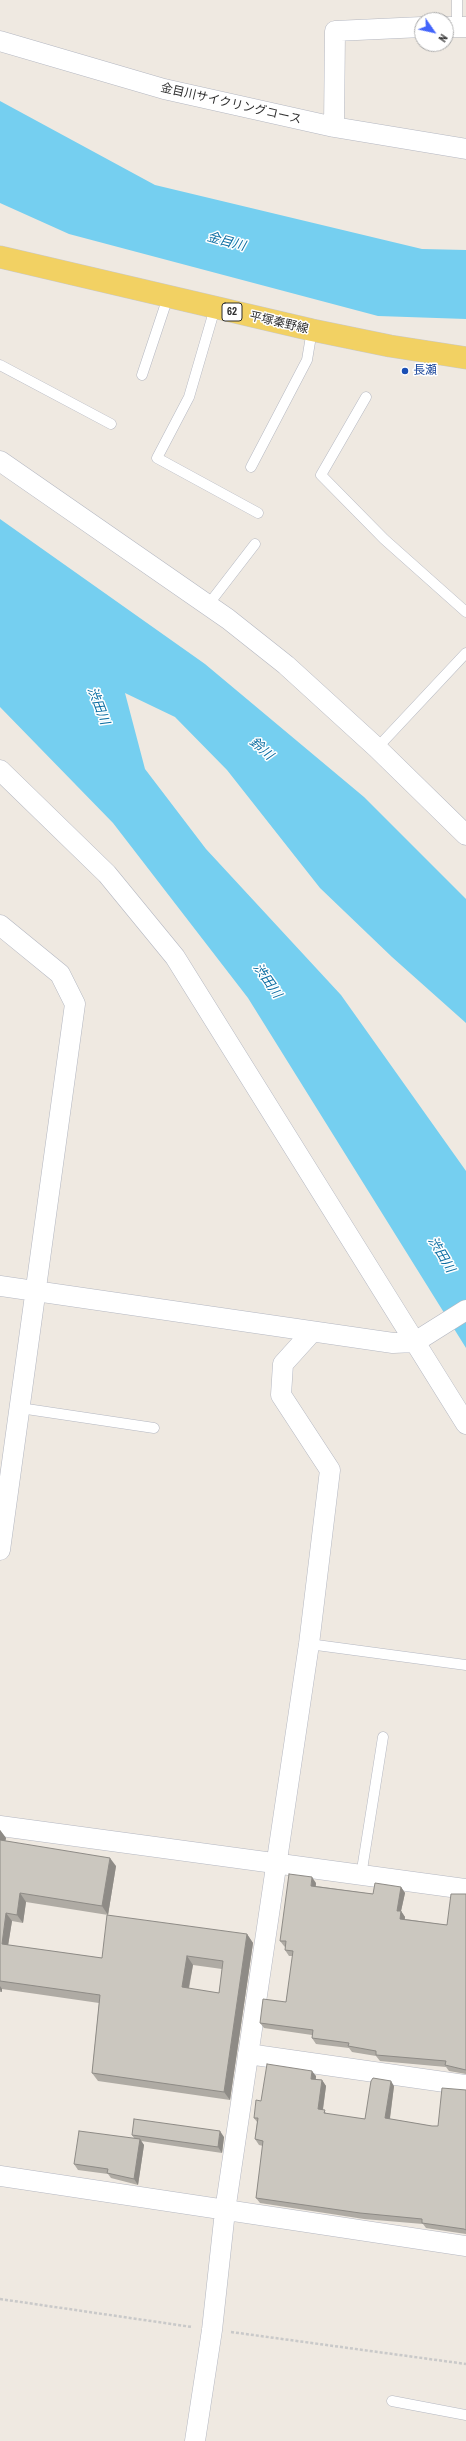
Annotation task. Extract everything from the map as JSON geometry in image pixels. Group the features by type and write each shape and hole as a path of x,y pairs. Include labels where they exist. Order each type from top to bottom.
{"main road":[{"name":"平塚秦野線","path":"0,257 312,330 390,346 466,358"}],"street":[{"path":"334,127 335,30 414,27"},
{"name":"金目川サイクリングコース","path":"0,42 164,89 334,127 466,149"},
{"path":"0,461 208,605 286,665 377,748 466,835"},
{"path":"0,770 107,874 175,957 466,1424"},
{"path":"0,925 60,974 75,1004 37,1291 20,1408 5,1486 0,1550"},
{"path":"0,1286 311,1333 393,1343 415,1342 466,1310"},
{"path":"195,2441 212,2330 225,2211 275,1864 309,1644 330,1470 281,1395 283,1364 311,1333"},
{"path":"0,1826 466,1890"},
{"path":"248,2054 466,2085"},
{"path":"0,2176 466,2246"}],"lane":[{"path":"456,0 456,27"},
{"path":"142,375 168,296"},
{"path":"215,308 189,396 157,458 258,513"},
{"path":"251,467 308,360 312,330"},
{"path":"0,365 111,424"},
{"path":"366,397 321,475 384,538 466,612"},
{"path":"208,605 255,544"},
{"path":"377,748 466,653"},
{"path":"20,1408 154,1428"},
{"path":"309,1644 466,1664"},
{"path":"361,1876 383,1737"},
{"path":"392,2401 466,2415"}],"water":[{"name":"金目川","path":"0,101 155,185 422,249 466,250 466,319 378,316 69,234 0,203"},
{"path":"0,519 205,664 364,797 466,899 466,1023 392,957 320,888 227,770 175,717 125,693 145,769 206,849 341,995 466,1171 466,1348 248,998 113,823 0,707"}],"building":[{"path":"0,1840 110,1858 102,1906 20,1893 17,1915 6,1913 2,1944 102,1958 107,1915 247,1934 224,2092 92,2073 100,1995 0,1981","holes":["187,1956 223,1961 219,1993 182,1987"]},
{"path":"289,1874 312,1877 311,1886 373,1894 375,1883 401,1887 397,1911 401,1911 400,1919 447,1925 451,1894 466,1894 466,2070 445,2065 446,2061 376,2055 376,2051 348,2046 349,2043 312,2038 313,2030 260,2023 263,1999 286,2002 293,1951 285,1950 286,1941 280,1941"},
{"path":"267,2064 312,2071 311,2079 322,2080 318,2109 325,2110 324,2113 365,2119 371,2081 373,2078 391,2081 385,2118 432,2126 438,2126 442,2088 466,2090 466,2230 422,2223 422,2219 360,2213 256,2198 263,2141 255,2139 258,2118 254,2118 256,2100 261,2101"},
{"path":"134,2119 220,2131 218,2147 132,2135"},
{"path":"79,2131 140,2139 134,2179 107,2173 108,2169 74,2164"}],"place":[{"name":"長瀬","path":"405,371"}],"water label":[{"name":"渋田川","path":"98,706"},
{"name":"鈴川","path":"261,749"},
{"name":"渋田川","path":"267,981"},
{"name":"渋田川","path":"441,1255"}]}
